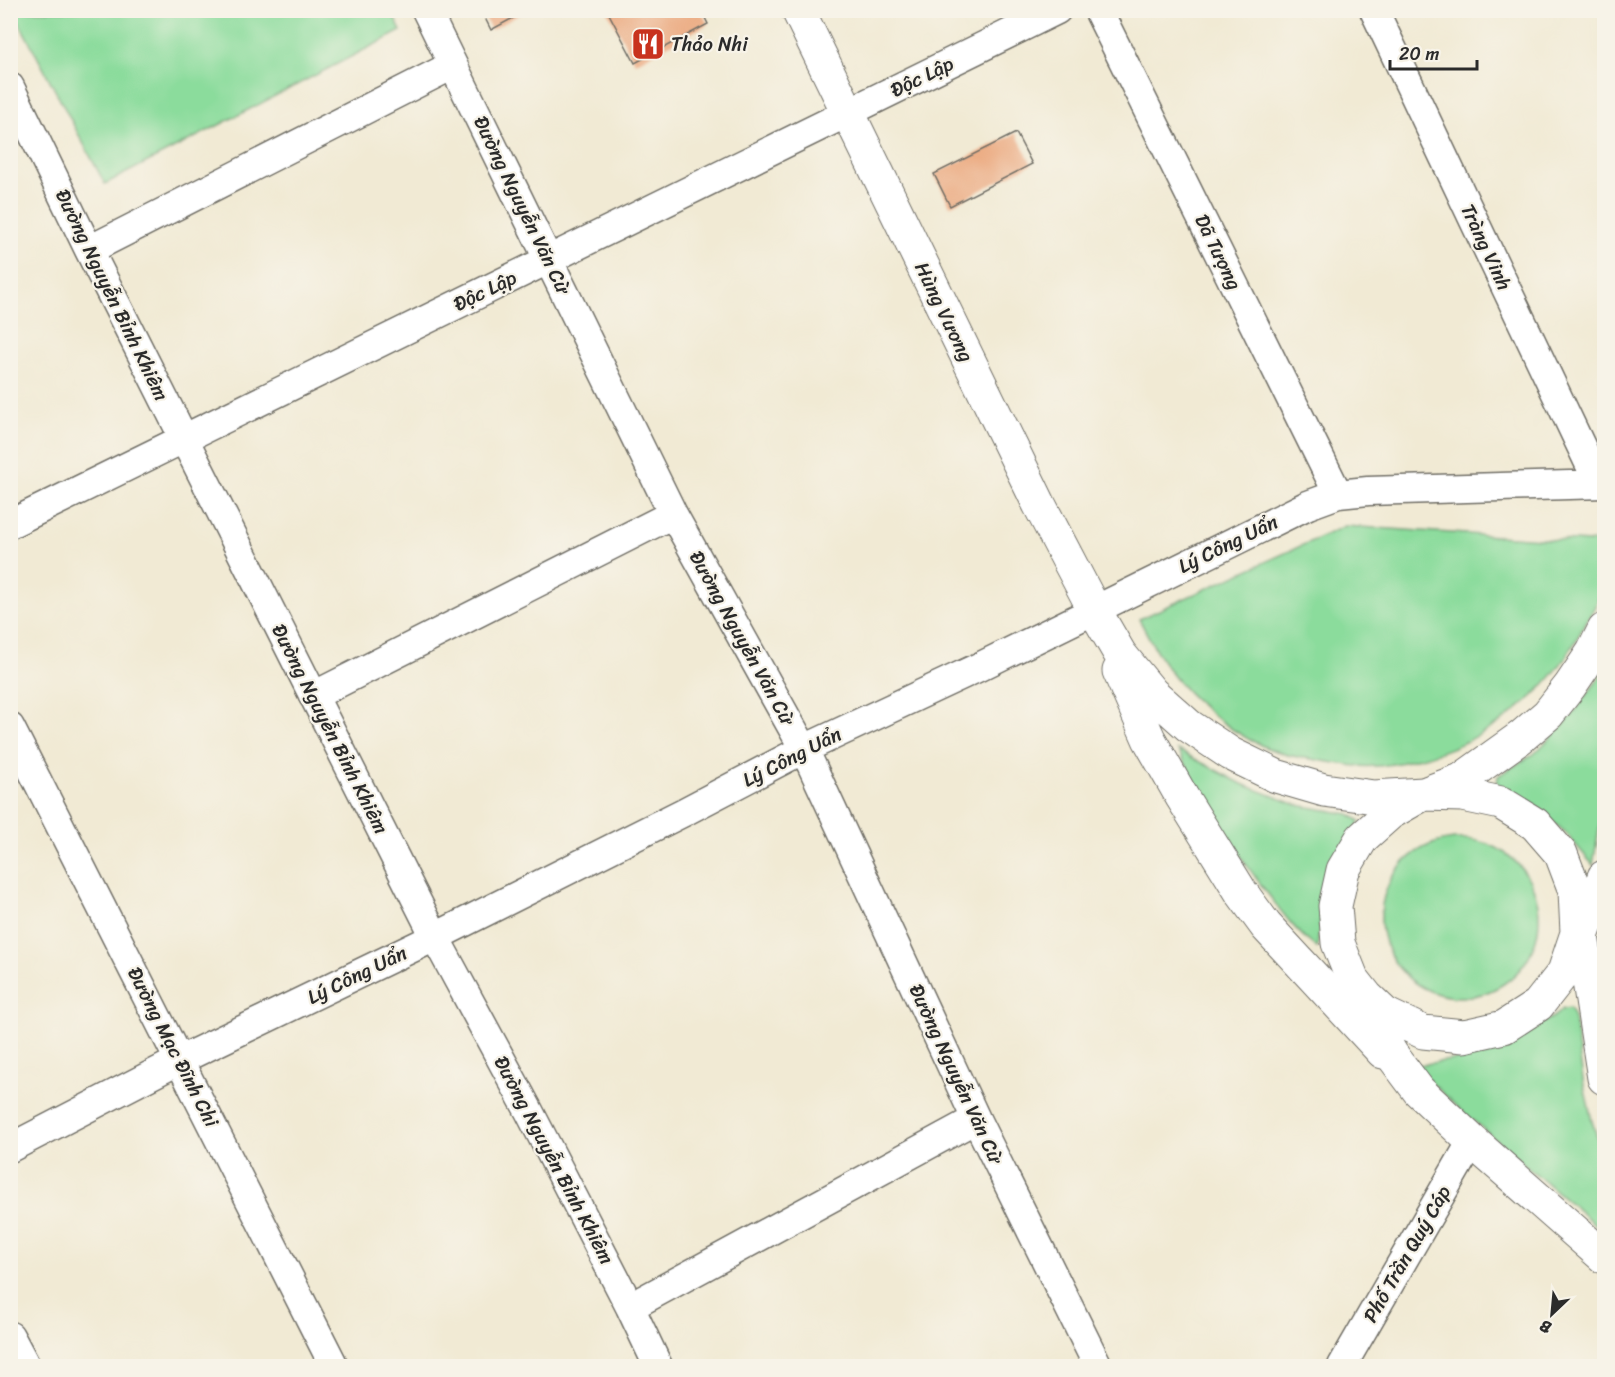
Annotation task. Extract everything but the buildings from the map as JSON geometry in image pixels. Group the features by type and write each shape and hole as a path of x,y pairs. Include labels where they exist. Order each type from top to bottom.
{"main road":[{"name":"Hùng Vương","path":"798,10 1039,504 1095,610"},
{"path":"1095,610 1120,654 1152,693 1189,726 1231,754 1276,776 1324,790 1374,797 1423,794 1463,795 1502,803 1535,824 1561,854 1575,891 1603,1072"},
{"path":"1095,610 1149,739 1241,892 1266,926 1419,1090 1472,1141 1605,1257"},
{"path":"1419,1090 1392,1055 1372,1023 1366,996 1338,943 1335,906 1343,870 1362,838 1390,813 1423,794 1461,780 1521,737 1548,714 1570,686 1605,630"},
{"path":"1266,926 1310,963 1423,1032 1464,1036 1504,1027 1538,1005 1564,972 1582,936 1605,877"},
{"path":"1564,972 1577,933 1575,891"},
{"path":"1603,1072 1605,1011"}],"street":[{"name":"Đường Nguyễn Văn Cừ","path":"426,10 673,514 804,749 1087,1363"},
{"name":"Độc Lập","path":"10,524 1057,10"},
{"name":"Dã Tượng","path":"1098,10 1338,494"},
{"name":"Tràng Vinh","path":"1374,10 1602,484"},
{"path":"89,250 453,65"},
{"name":"Đường Nguyễn Bỉnh Khiêm","path":"10,87 89,250 435,937 529,1111 658,1366"},
{"name":"Lý Công Uẩn","path":"10,1148 180,1060 435,937 684,812 804,749 1095,610 1278,519 1338,494 1405,489 1602,484"},
{"path":"313,696 673,514"},
{"name":"Đường Mạc Đĩnh Chi","path":"10,727 334,1366"},
{"path":"630,1307 976,1119"},
{"name":"Phố Trần Quý Cáp","path":"1342,1366 1472,1141"},
{"path":"10,1336 26,1366"}],"green space":[{"path":"13,11 391,11 401,31 105,184"},
{"path":"1345,526 1604,543 1603,586 1595,607 1580,633 1550,677 1532,697 1490,729 1442,752 1387,765 1352,766 1290,756 1248,739 1231,729 1201,705 1187,692 1164,663 1139,619"},
{"path":"1604,671 1604,798 1593,865 1565,832 1529,802 1497,784 1498,776 1534,754 1570,718"},
{"path":"1178,750 1242,784 1297,805 1349,814 1360,821 1324,892 1317,948 1291,923 1243,860 1209,806"},
{"path":"1460,839 1490,845 1504,852 1516,862 1526,874 1533,888 1539,918 1533,948 1526,962 1516,974 1504,984 1490,991 1460,997 1430,991 1416,984 1404,974 1394,962 1387,948 1381,918 1387,888 1394,874 1404,862 1416,852 1430,845"},
{"path":"1570,1008 1574,1018 1584,1086 1604,1159 1604,1232 1454,1104 1427,1078 1418,1065 1471,1057 1509,1041 1563,1009"}],"place":[{"name":"Thảo Nhi","path":"648,44"}]}
